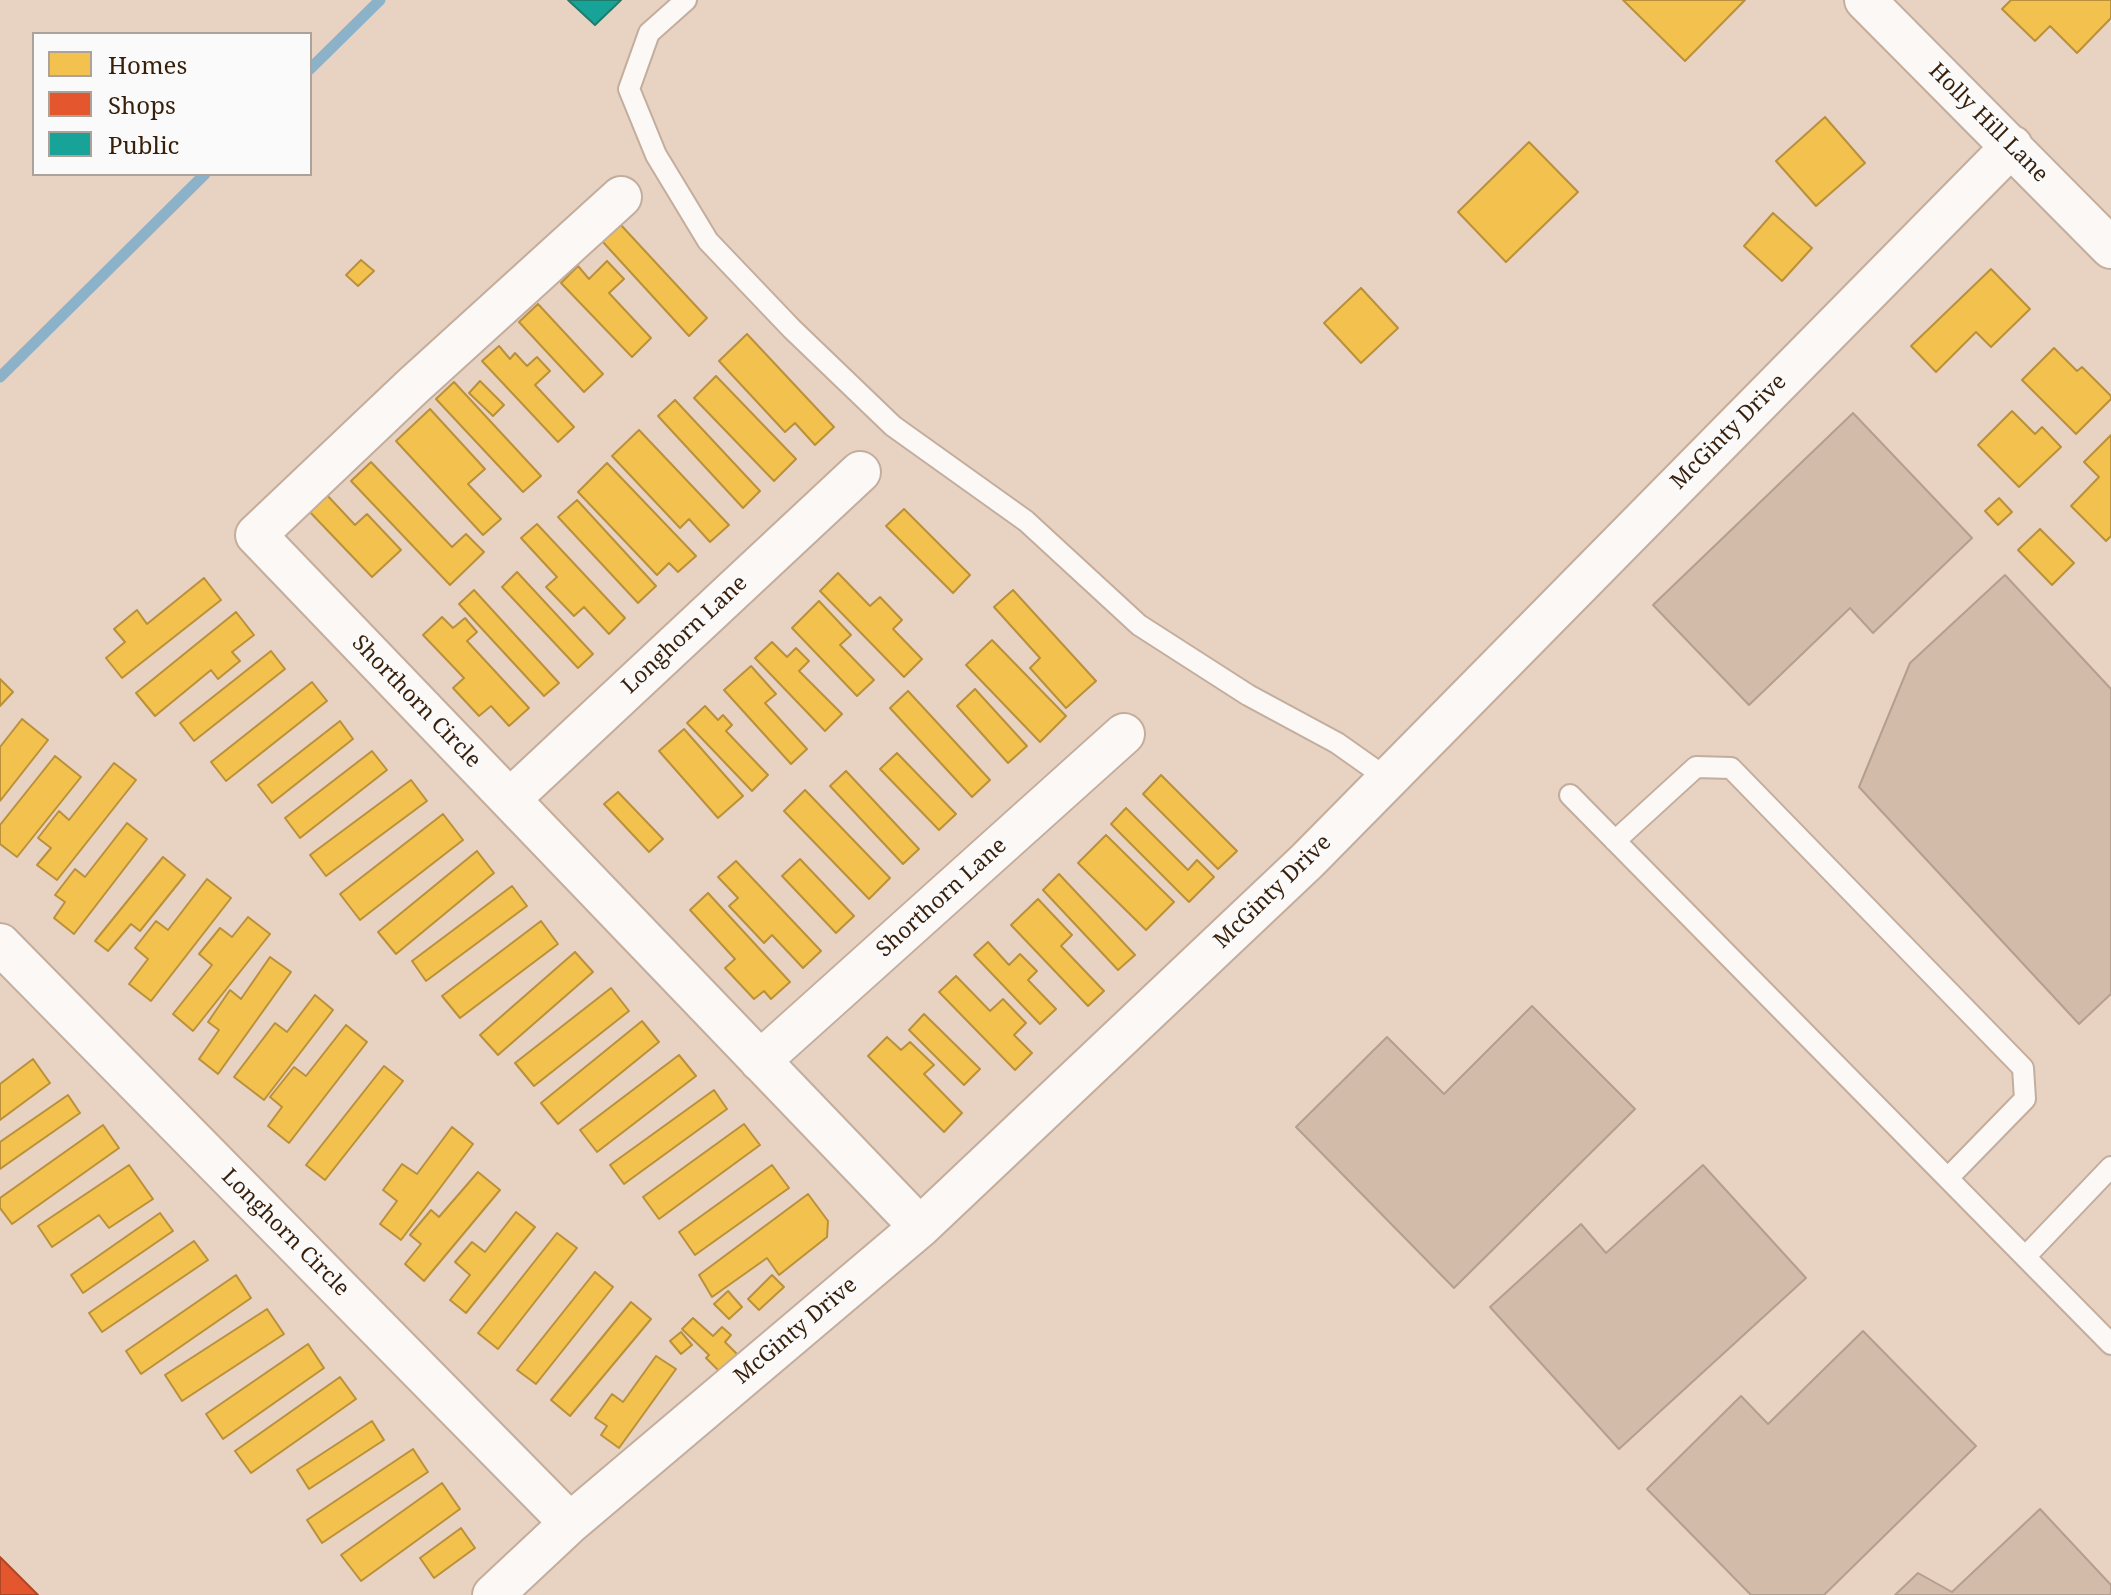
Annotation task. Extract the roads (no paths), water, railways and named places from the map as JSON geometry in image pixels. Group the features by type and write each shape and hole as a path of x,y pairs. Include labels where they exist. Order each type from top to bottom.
{"street":[{"name":"Holly Hill Lane","path":"1865,0 2111,248"},
{"name":"McGinty Drive","path":"493,1595 570,1523 920,1227 1307,861 2012,146"},
{"name":"Shorthorn Circle","path":"621,197 413,386 256,535 920,1227"},
{"name":"Longhorn Lane","path":"510,799 860,472"},
{"name":"Shorthorn Lane","path":"760,1061 1124,734"},
{"name":"Longhorn Circle","path":"0,944 570,1523"}],"lane":[{"path":"686,0 649,33 629,89 656,155 708,241 792,329 893,426 1026,521 1139,625 1248,695 1337,743 1388,779"},
{"path":"1615,841 1696,767 1731,768 2023,1068 2025,1099 1948,1178"},
{"path":"1570,795 2111,1344"},
{"path":"2026,1256 2111,1167"}],"waterway":[{"path":"312,67 380,0"},
{"path":"0,377 203,176"}]}
